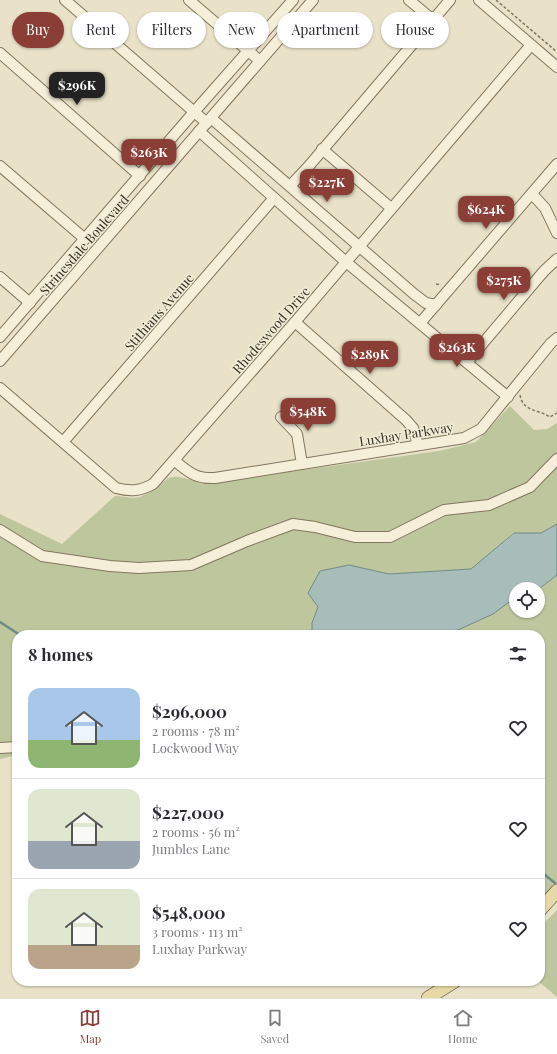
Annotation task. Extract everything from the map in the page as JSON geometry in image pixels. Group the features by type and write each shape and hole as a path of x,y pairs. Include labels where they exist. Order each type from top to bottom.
{"main road":[{"path":"545,905 557,892"},
{"path":"428,998 448,986"},
{"path":"437,998 449,986"}],"street":[{"path":"65,0 194,112 209,120 290,186 414,294 426,303 436,305"},
{"path":"189,0 260,61"},
{"name":"Strinesdale Boulevard","path":"0,337 194,112 293,0"},
{"name":"Strinesdale Boulevard","path":"0,361 313,0"},
{"path":"408,0 423,12"},
{"path":"440,12 450,0"},
{"path":"480,0 557,67"},
{"name":"Rhodeswood Drive","path":"0,388 116,488 126,491 140,491 153,484 175,461 531,45"},
{"path":"290,186 409,48"},
{"path":"0,53 140,176"},
{"path":"199,131 346,262 421,322 508,397"},
{"path":"322,150 391,208"},
{"path":"421,322 557,164"},
{"path":"0,166 85,240"},
{"path":"532,194 545,208 557,233"},
{"name":"Stithians Avenue","path":"63,442 274,198"},
{"path":"467,362 544,271 557,259"},
{"path":"0,277 30,303"},
{"path":"294,322 406,420 413,428 418,445"},
{"name":"Luxhay Parkway","path":"175,461 194,475 203,479 464,438 481,429 551,343 557,338"},
{"path":"281,417 297,434 302,464"},
{"path":"0,530 42,556 110,566 139,568 191,564 293,524 315,526 355,537 390,537 444,510 489,505 530,487 557,459"},
{"path":"0,748 12,747"}],"path":[{"path":"496,0 557,52"},
{"path":"521,390 521,400 527,408 550,417 557,413"}],"green space":[{"path":"510,406 534,430 547,429 557,423 557,524 541,533 513,533 472,569 389,574 349,565 324,597 319,606 312,630 12,630 12,756 0,759 0,514 62,544 115,496 131,498 140,497 172,477 188,479 201,484 439,451 476,442"},
{"path":"557,575 557,884 545,897 545,630 456,630 509,601 509,618 545,618 545,584"},
{"path":"557,910 557,997 544,986 545,922"}],"shaded area":[{"path":"557,524 557,575 545,584 545,582 509,582 509,602 493,614 458,630 312,630 312,623 318,607 308,593 320,571 349,565 389,574 471,569 514,533 541,533"}],"waterway":[{"path":"0,622 12,630"},
{"path":"545,875 555,883"}]}
